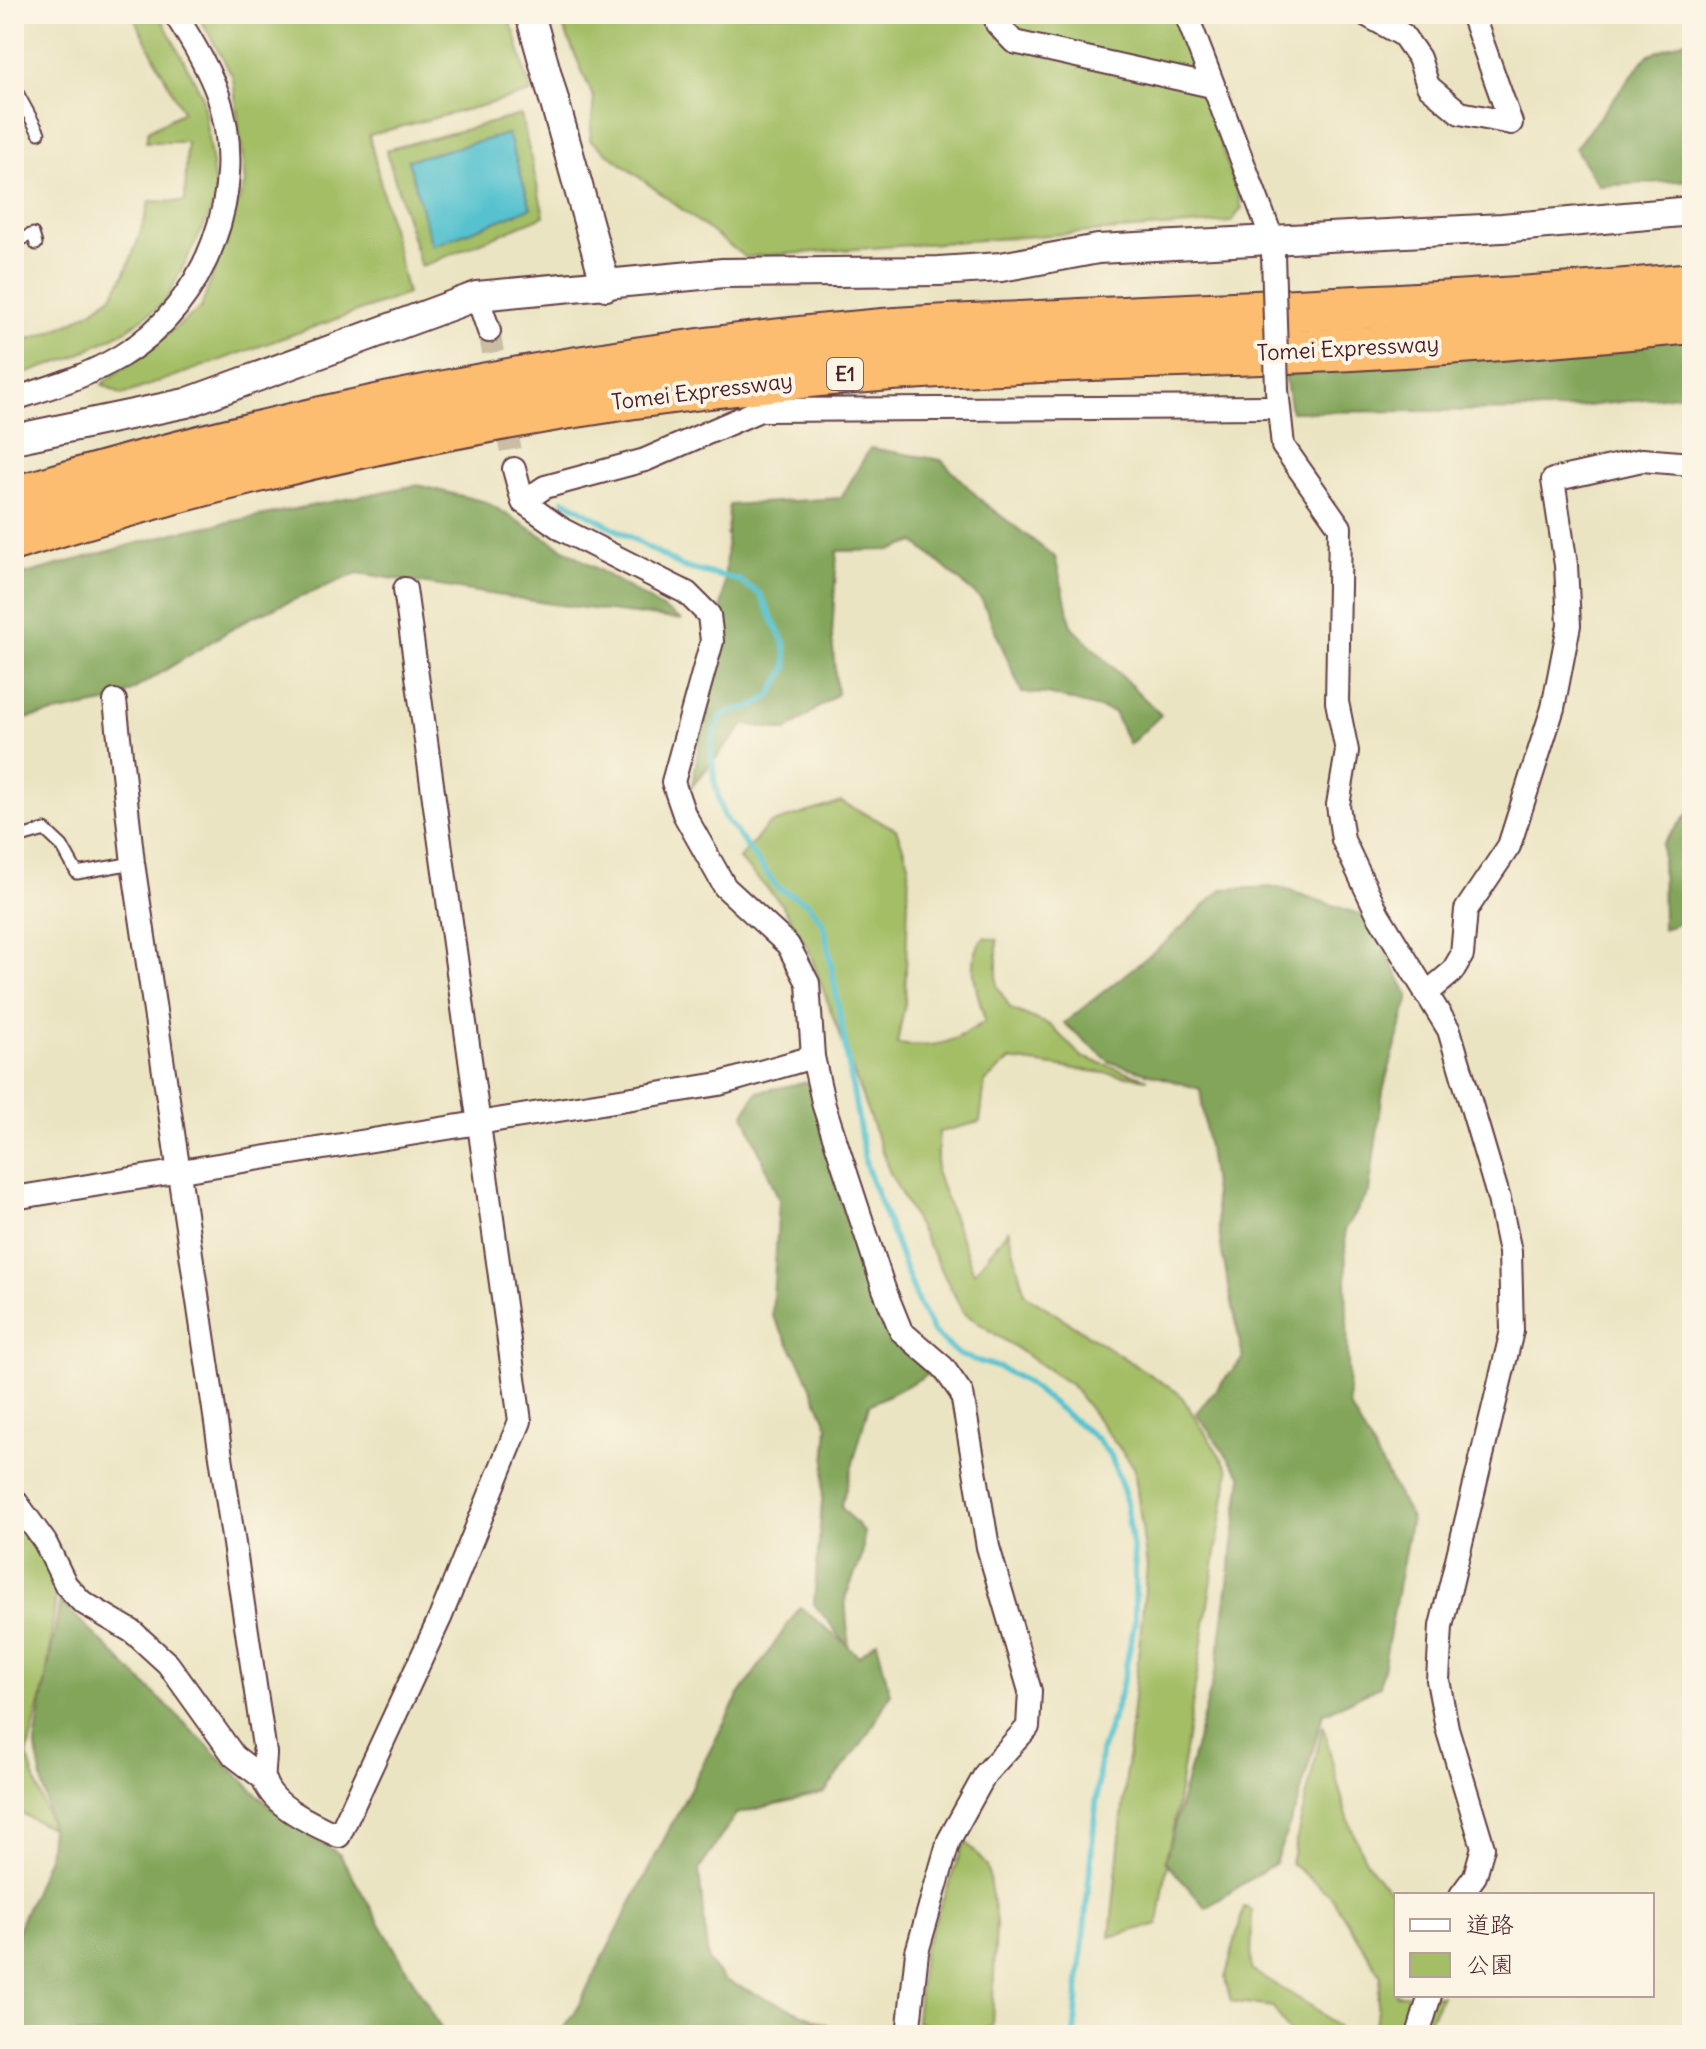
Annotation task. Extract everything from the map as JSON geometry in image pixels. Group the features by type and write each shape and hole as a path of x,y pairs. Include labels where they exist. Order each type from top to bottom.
{"highway":[{"name":"Tomei Expressway","path":"14,498 154,457 349,409 518,376 717,347 885,330 1574,296 1692,284"},
{"name":"Tomei Expressway","path":"14,539 143,499 381,440 525,414 719,387 892,369 1354,349 1692,322"}],"street":[{"path":"14,399 85,375 124,354 187,295 211,250 223,215 227,164 222,116 218,95 175,14"},
{"path":"530,14 606,286"},
{"path":"995,14 997,24 1014,42 1212,86"},
{"path":"1186,14 1273,248 1277,399 1283,446 1340,527 1337,702 1347,751 1338,805 1343,840 1378,914 1449,1030 1499,1199 1510,1252 1512,1331 1441,1626 1438,1680 1447,1728 1483,1847 1475,1876 1462,1893"},
{"path":"1365,14 1403,35 1419,58 1428,86 1460,113 1511,123 1472,14"},
{"path":"14,439 186,403 447,304 477,296 723,273 939,271 1001,267 1098,249 1273,248 1692,211"},
{"path":"477,296 489,331"},
{"path":"523,502 545,487 645,460 760,410 1277,399"},
{"path":"1426,994 1452,972 1462,955 1466,910 1509,846 1553,708 1569,625 1566,565 1553,480 1642,460 1692,464"},
{"path":"514,469 523,502 563,530 687,593 709,615 712,641 673,782 684,814 725,887 788,945 808,983 813,1057 852,1195 901,1331 943,1367 962,1394 988,1547 1030,1691 1028,1727 986,1773 949,1840 917,1952 908,2035"},
{"path":"14,1499 45,1542 66,1585 82,1602 133,1632 168,1664 234,1756 264,1779 270,1791 301,1819 339,1836 440,1618 520,1421 405,589"},
{"path":"115,701 133,863 265,1753 264,1779"},
{"path":"14,1198 719,1084 813,1057"},
{"path":"1418,2035 1429,1997"}],"lane":[{"path":"14,87 39,133"},
{"path":"14,242 33,234 36,244"},
{"path":"14,839 45,830 62,846 77,873 133,863"}],"green space":[{"path":"132,14 159,14 202,95 217,200 165,302 125,331 72,358 14,377 14,342 39,336 76,320 99,306 115,291 134,252 149,201 185,202 187,142 146,142 148,131 183,112"},
{"path":"198,14 505,14 515,33 531,93 369,135 407,294 122,395 102,384 201,308 245,183 233,77"},
{"path":"558,14 1177,14 1242,208 1231,222 745,257 590,140 594,99"},
{"path":"1692,37 1692,180 1599,186 1575,148 1647,56"},
{"path":"521,115 544,216 421,267 386,150"},
{"path":"1692,333 1692,393 1555,410 1291,412 1285,375"},
{"path":"870,448 941,460 984,503 1055,557 1072,627 1161,715 1129,745 1114,712 1047,694 1022,693 982,600 915,542 892,550 837,551 832,636 837,694 786,731 745,724 692,786 724,592 729,505 841,498"},
{"path":"417,485 486,502 682,620 552,604 358,573 250,618 115,701 14,721 14,577 178,532"},
{"path":"841,802 896,829 909,863 905,1003 897,1044 923,1046 944,1043 985,1021 974,978 975,957 984,937 997,940 997,986 1011,1009 1050,1025 1082,1057 1148,1079 1010,1060 985,1082 980,1122 939,1132 936,1172 974,1273 1008,1230 1025,1294 1180,1394 1229,1470 1158,1924 1110,1937 1147,1567 1134,1467 1071,1385 964,1313 890,1173 808,948 781,903 739,859 769,824"},
{"path":"1692,809 1692,919 1663,929 1662,844"},
{"path":"1279,887 1368,917 1409,997 1383,1091 1369,1192 1345,1230 1349,1405 1411,1518 1380,1686 1323,1714 1299,1799 1275,1863 1206,1908 1165,1861 1217,1665 1242,1477 1196,1413 1243,1358 1222,1252 1200,1089 1110,1062 1064,1023 1165,943 1222,889"},
{"path":"808,1082 861,1276 887,1334 929,1374 869,1405 841,1507 864,1532 862,1557 845,1598 849,1648 859,1656 877,1641 890,1694 870,1732 825,1792 736,1814 699,1870 708,1961 724,1980 851,2035 558,2035 574,2014 737,1698 800,1607 848,1646 814,1604 828,1426 802,1366 772,1315 779,1200 744,1114 757,1092"},
{"path":"14,1517 18,1517 57,1586 46,1680 27,1755 51,1828 14,1810"},
{"path":"60,1601 269,1806 340,1855 445,2035 14,2035 14,1939 48,1857 51,1828 35,1743"},
{"path":"1323,1725 1340,1793 1357,1843 1382,1882 1396,1893 1394,1997 1441,1997 1421,2035 1374,2035 1381,1975 1330,1895 1291,1863"},
{"path":"965,1841 987,1866 996,1922 992,2026 971,2033 953,2034 916,2021 923,1951"},
{"path":"1244,1907 1252,1910 1251,1970 1313,2007 1338,2027 1339,2035 1291,2035 1273,2007 1231,2001 1225,1979"}],"water":[{"path":"508,134 531,208 432,246 408,160"}],"waterway":[{"path":"564,500 683,567 738,580 760,594 785,645 787,667 771,695 755,706 729,712 720,718 711,746 714,779 723,815 778,888 808,903 824,924 866,1165 918,1302 933,1332 959,1355 1000,1368 1026,1382 1096,1438 1111,1456 1125,1495 1135,1565 1135,1621 1120,1695 1101,1752 1074,2035"}],"tunnel":[{"path":"489,331 514,469"}]}
